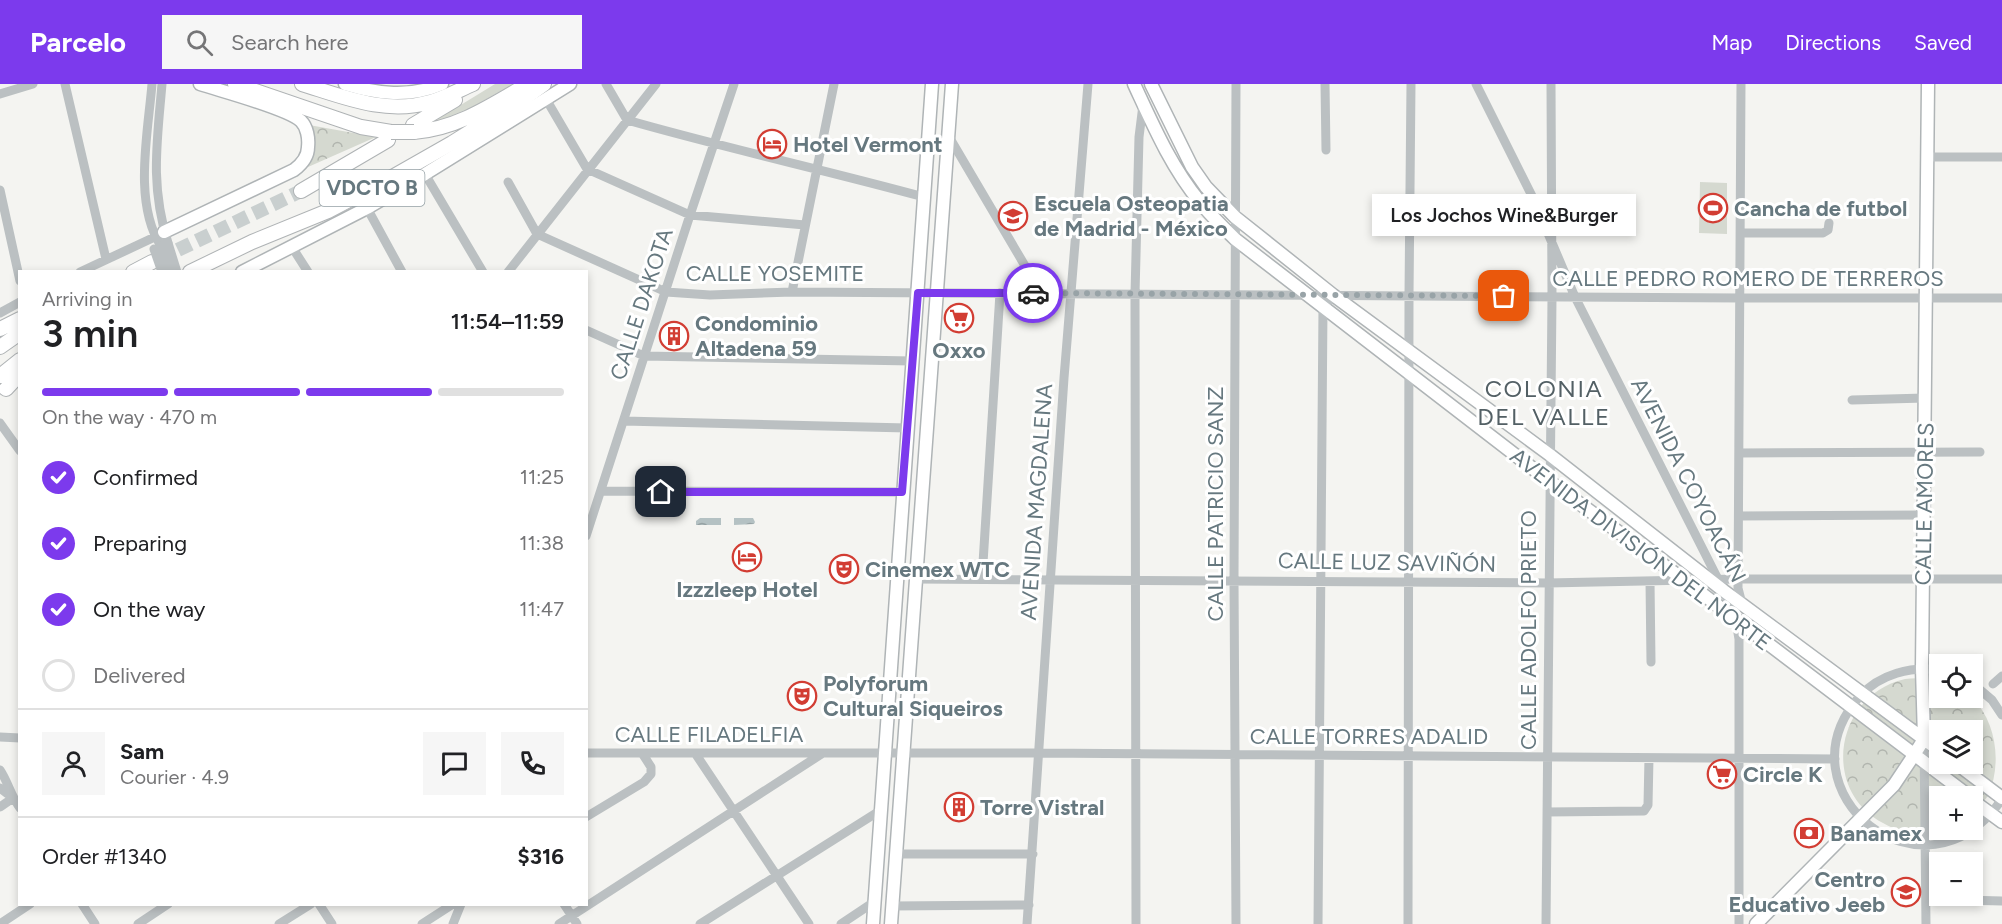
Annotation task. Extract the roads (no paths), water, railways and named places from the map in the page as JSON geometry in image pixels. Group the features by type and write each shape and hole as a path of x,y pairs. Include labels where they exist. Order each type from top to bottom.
{"highway":[{"path":"235,84 389,136 414,129 436,129 454,124 528,84"},
{"path":"302,84 356,100 392,107 431,102 473,84"},
{"path":"414,129 479,84"},
{"name":"VDCTO B","path":"194,270 231,251 328,211 387,180 526,98 544,84"},
{"path":"261,93 275,108 296,105"},
{"name":"VDCTO B","path":"301,191 389,136"},
{"path":"133,270 159,249"},
{"path":"0,347 9,328"},
{"path":"2,386 18,363"},
{"path":"2,386 18,375"}],"main road":[{"path":"159,249 294,170 301,164 308,151 308,139 300,120 275,108 200,84"},
{"path":"345,84 368,91 396,89 413,93 442,84"},
{"path":"246,270 367,208 570,84"},
{"path":"873,924 932,84"},
{"path":"891,924 952,84"},
{"name":"AVENIDA DIVISIÓN DEL NORTE","path":"1134,84 1162,145 1187,186 1235,239 1549,481 1956,786"},
{"name":"AVENIDA DIVISIÓN DEL NORTE","path":"1150,84 1191,167 1235,218 1333,295 1550,455 1742,604 1929,743"},
{"name":"CALLE AMORES","path":"1924,739 1922,669 1928,84"},
{"path":"2,386 18,381"},
{"path":"1756,924 1919,758 1924,739"},
{"path":"1970,774 2002,799"},
{"path":"1983,808 2002,822"}],"street":[{"path":"0,94 33,84"},
{"path":"65,84 106,259"},
{"path":"152,84 145,183 148,207 159,249 168,270"},
{"path":"159,249 155,183 162,84"},
{"path":"606,84 627,120 924,197"},
{"path":"510,270 656,84"},
{"name":"CALLE DAKOTA","path":"588,530 734,84"},
{"path":"792,292 834,84"},
{"name":"AVENIDA MAGDALENA","path":"1028,924 1070,293 1088,84"},
{"name":"CALLE PATRICIO SANZ","path":"1236,84 1234,580 1236,924"},
{"path":"1325,84 1326,150"},
{"path":"1408,924 1411,84"},
{"name":"AVENIDA COYOACÁN","path":"1476,84 1533,198 1575,297 1736,621 1739,639 1739,924"},
{"name":"CALLE ADOLFO PRIETO","path":"1546,924 1552,297 1551,84"},
{"path":"1741,84 1738,588 1742,604"},
{"path":"546,99 587,169 690,214 805,225"},
{"path":"1136,924 1135,294 1139,136 1143,105"},
{"path":"948,134 1041,293"},
{"path":"1928,158 2002,158"},
{"path":"425,174 482,270"},
{"path":"508,182 537,234"},
{"path":"0,190 18,272"},
{"path":"1533,198 1546,199 1552,194"},
{"path":"367,208 401,270"},
{"path":"1741,233 1822,233 1828,231 1829,223"},
{"name":"CALLE YOSEMITE","path":"537,234 666,292 710,295 792,292 918,293"},
{"path":"84,270 143,242 159,249 175,270"},
{"path":"292,247 307,270"},
{"name":"CALLE PEDRO ROMERO DE TERREROS","path":"918,293 2002,298"},
{"path":"982,579 1000,293"},
{"path":"1318,924 1323,580 1323,307 1333,295"},
{"path":"0,313 18,303"},
{"path":"588,331 644,356 912,361"},
{"path":"1852,400 1925,398"},
{"path":"624,421 907,428"},
{"path":"0,423 18,448"},
{"path":"1739,453 1980,452"},
{"path":"601,491 902,492"},
{"path":"1739,516 1924,515"},
{"name":"CALLE LUZ SAVIÑÓN","path":"916,579 1548,583 1684,580 1717,583"},
{"path":"1717,583 1734,586 1738,579"},
{"path":"1738,579 2002,579"},
{"path":"1650,581 1651,662"},
{"path":"1929,669 1891,675 1863,693 1851,707 1842,724 1835,759 1840,785 1848,803 1860,819 1889,838 1926,846 1961,837 1981,825 1992,815 2002,799"},
{"path":"1993,684 2002,676"},
{"path":"1983,692 1992,699 2002,715"},
{"path":"0,737 18,738"},
{"name":"CALLE FILADELFIA","path":"588,753 903,753"},
{"path":"588,816 644,782 651,774 651,767 642,753"},
{"path":"695,753 810,924"},
{"path":"560,924 574,920 823,753"},
{"name":"CALLE TORRES ADALID","path":"903,753 1835,759"},
{"path":"1547,812 1644,811 1648,805 1649,758"},
{"path":"1919,758 1926,846 1926,924"},
{"path":"0,770 10,786 13,798"},
{"path":"0,788 18,805"},
{"path":"0,807 13,798"},
{"path":"700,924 881,810"},
{"path":"896,854 1033,854"},
{"path":"1926,899 2002,900"},
{"path":"841,924 874,902"},
{"path":"892,906 1029,905"},
{"path":"0,924 27,906"},
{"path":"83,906 94,924"},
{"path":"138,924 165,906"},
{"path":"279,924 308,906"},
{"path":"320,906 332,924"},
{"path":"422,924 450,906"},
{"path":"453,924 460,906"},
{"path":"565,906 574,920"}],"water":[{"path":"700,518 721,518 721,525 696,525 696,521"},
{"path":"734,518 753,518 755,522 754,524 734,525"}],"tunnel":[{"path":"159,259 301,191"}],"place":[{"name":"Hotel Vermont","path":"772,144"},
{"name":"Cancha de futbol","path":"1713,208"},
{"name":"Escuela Osteopatia de Madrid - México","path":"1013,216"},
{"name":"Los Jochos Wine&Burger","path":"1504,296"},
{"name":"Oxxo","path":"959,318"},
{"name":"Condominio Altadena 59","path":"674,336"},
{"name":"Izzzleep Hotel","path":"747,557"},
{"name":"Cinemex WTC","path":"844,569"},
{"name":"Polyforum Cultural Siqueiros","path":"802,696"},
{"name":"Circle K","path":"1722,774"},
{"name":"Torre Vistral","path":"959,807"},
{"name":"Banamex","path":"1809,833"},
{"name":"Centro Educativo Jeeb","path":"1906,892"}],"district":[{"name":"COLONIA DEL VALLE","path":"1544,403"}]}
